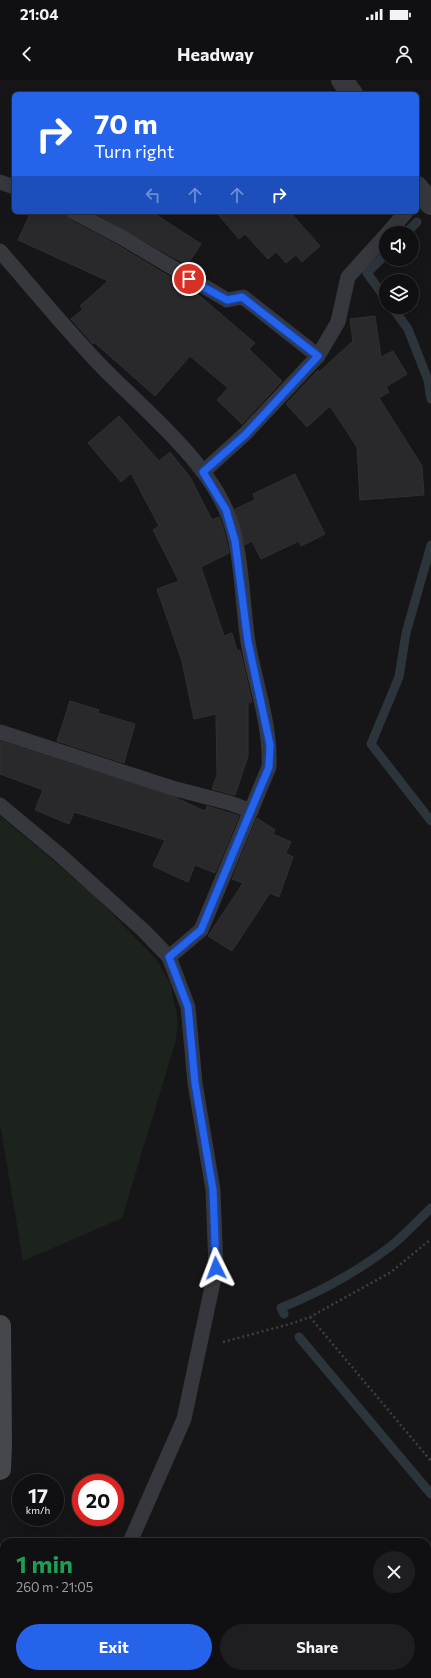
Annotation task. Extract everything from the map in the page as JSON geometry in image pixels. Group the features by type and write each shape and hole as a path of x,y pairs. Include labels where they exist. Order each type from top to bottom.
{"main road":[{"path":"0,1326 0,1469"}],"street":[{"path":"342,80 351,92"}],"lane":[{"path":"0,182 12,186"},
{"path":"78,214 123,238 227,300 242,297 318,356"},
{"path":"394,226 404,214"},
{"path":"203,472 246,434 318,356 338,322 348,277 379,243"},
{"path":"0,251 104,369 156,420 203,472 226,510 235,541 248,642 270,745 269,767 201,930 169,957"},
{"path":"0,732 172,788 230,803 251,811"},
{"path":"0,805 119,906 169,957 188,1007 195,1083 213,1190 216,1268 184,1419 132,1538"}],"path":[{"path":"201,1340 226,1342 310,1317 391,1272 431,1239"},
{"path":"310,1317 431,1461"}],"shaded area":[{"path":"0,816 92,893 156,959 170,983 178,1021 176,1040 122,1218 23,1261 0,1124"}],"building":[{"path":"30,214 66,214 70,220 119,246 195,292 255,343 249,349 282,381 242,424 217,400 228,388 190,356 155,396 94,342 93,344 71,319 83,309 80,306 108,281 18,240"},
{"path":"97,214 155,214 201,244 187,265"},
{"path":"218,214 292,214 320,246 302,262 296,255 286,263 276,252 268,259 245,234 239,239"},
{"path":"375,316 381,357 393,351 407,374 386,387 389,392 379,398 422,466 424,495 360,500 357,447 330,406 307,427 286,404 318,370 319,372 353,341 350,319"},
{"path":"119,416 159,461 170,452 190,477 212,520 219,517 223,527 229,553 201,567 224,636 232,633 237,651 240,650 252,702 248,703 248,756 235,795 212,789 217,775 216,714 194,719 182,661 157,589 179,581 153,530 159,526 131,473 121,482 88,443"},
{"path":"295,474 325,534 301,546 299,541 261,559 252,541 245,545 235,509 255,500 253,494"},
{"path":"70,701 99,710 98,713 135,724 124,763 57,741"},
{"path":"0,741 176,798 205,811 207,806 239,816 215,873 195,865 188,882 153,866 165,840 74,812 69,824 35,810 43,790 0,774"},
{"path":"257,818 275,830 273,834 291,842 286,853 293,857 279,897 270,893 232,951 208,936 243,883 232,879"}],"waterway":[{"path":"413,226 417,222"},
{"path":"379,261 367,273 379,289"},
{"path":"397,314 408,329 428,380 431,399"},
{"path":"431,545 406,633 399,677 371,744 431,821"},
{"path":"284,1314 281,1308 338,1281 391,1246 431,1208"},
{"path":"299,1337 431,1494"}],"route":[{"path":"189,279 227,300 242,297 318,356 246,434 203,472 226,510 235,541 248,642 270,745 269,767 201,930 169,957 188,1007 195,1083 213,1190 216,1268"}]}
